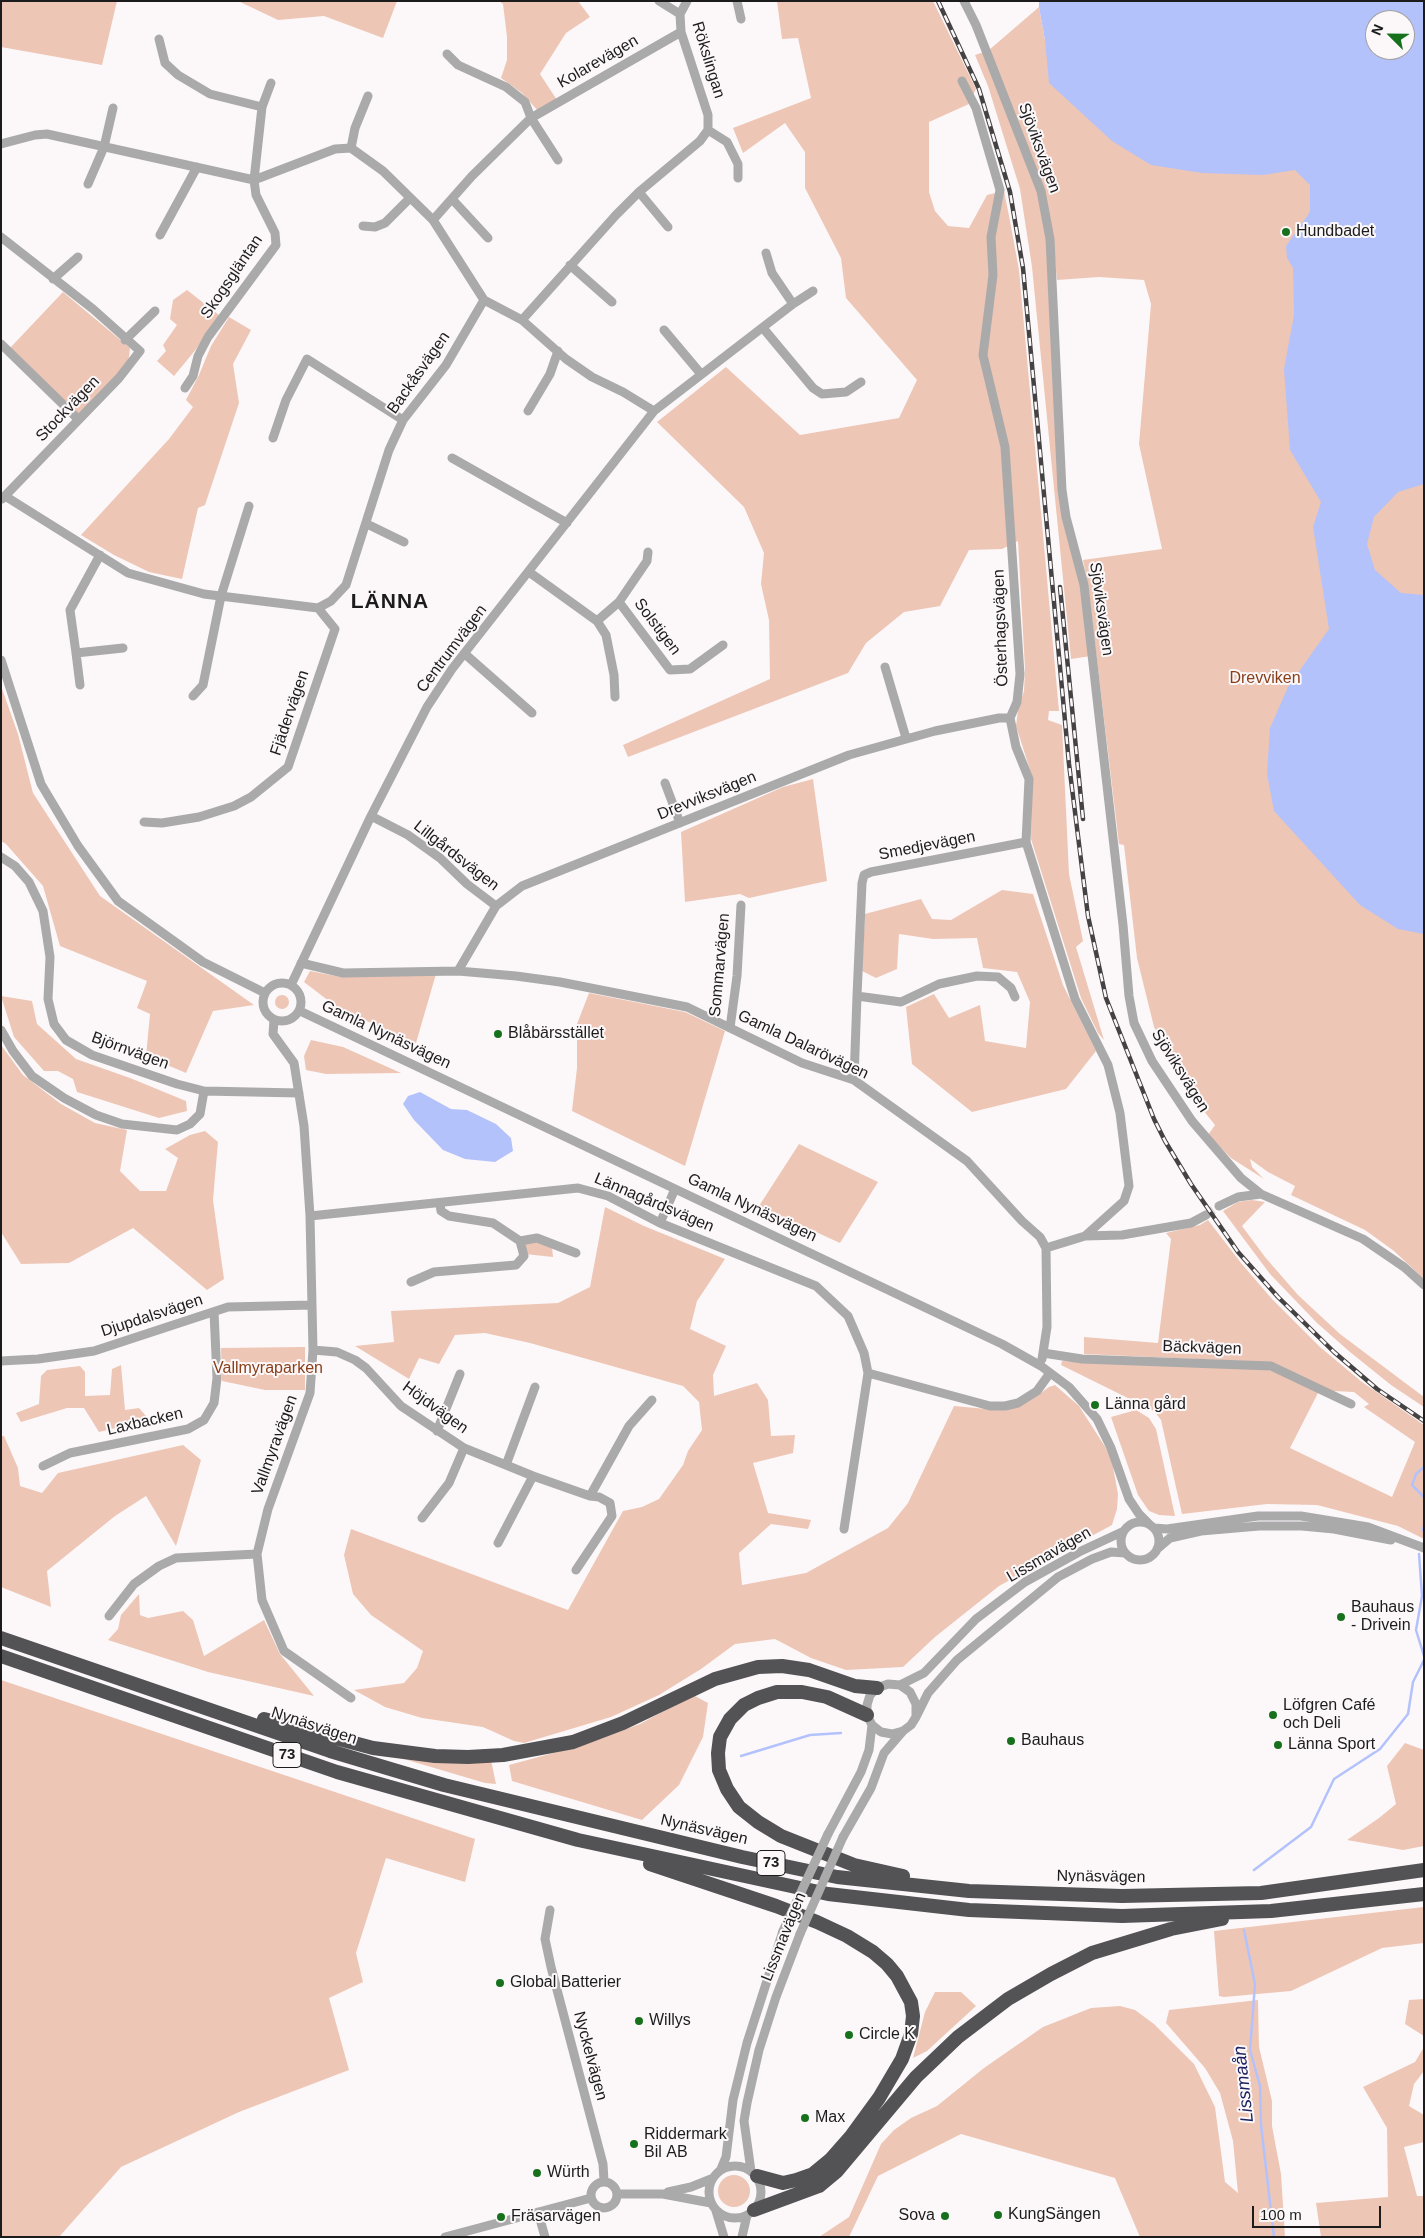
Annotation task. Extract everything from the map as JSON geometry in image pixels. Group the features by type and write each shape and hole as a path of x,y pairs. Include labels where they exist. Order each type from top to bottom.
{"highway":[{"name":"Nynäsvägen","path":"1,1638 330,1751 444,1785 742,1857 837,1877 969,1890 1122,1896 1261,1893 1424,1870"},
{"name":"73","path":"1,1656 337,1772 578,1840 828,1894 969,1910 1122,1916 1271,1911 1424,1894"},
{"path":"141,1685 373,1748 435,1756 468,1757 504,1754 573,1742 623,1724 716,1679 758,1666 782,1666 809,1670 854,1686 878,1688"},
{"path":"870,1720 827,1697 802,1692 777,1692 744,1705 730,1718 720,1737 718,1753 719,1770 727,1789 738,1807 780,1836 854,1865 969,1890"},
{"path":"578,1840 817,1922 873,1952 897,1976 907,1991 913,2016 908,2046 879,2098 852,2135 830,2160 813,2174 783,2183 754,2174"},
{"path":"751,2213 820,2186 854,2153 877,2122 916,2077 958,2037 1008,1999 1051,1974 1092,1954 1171,1929 1271,1911"}],"street":[{"path":"659,1 680,14"},
{"name":"Rökslingan","path":"687,1 680,14 681,32 708,115 708,130"},
{"path":"737,1 741,19"},
{"name":"Sjöviksvägen","path":"964,1 983,42 1041,192 1050,239 1062,490 1066,517 1084,585 1123,925 1129,996 1134,1024 1152,1061 1192,1121 1241,1178 1261,1194"},
{"name":"Kolarevägen","path":"433,220 531,118 681,32"},
{"path":"159,39 165,63 178,75 210,94 262,107"},
{"path":"447,54 458,65 512,92 525,102 531,118 558,160"},
{"name":"Österhagsvägen","path":"962,81 976,108 1000,190 991,237 993,275 983,355 1006,447 1020,674 1016,702 1010,718 1016,747 1029,779 1026,842 1075,999 1108,1065 1120,1113 1129,1186 1124,1201 1085,1236"},
{"path":"254,180 262,107 271,83"},
{"path":"351,148 355,128 368,96"},
{"path":"88,184 104,147 113,108"},
{"path":"522,320 570,265 639,192 700,141 708,130 727,142 738,164 738,178"},
{"path":"1,144 34,135 47,134 254,180 335,149 351,148 383,172 433,220 484,300 522,320 592,377 631,396 654,411"},
{"path":"160,235 196,167"},
{"name":"Skogsgläntan","path":"185,388 193,376 198,356 208,337 276,245 275,233 256,195 254,180"},
{"path":"639,192 668,227"},
{"path":"364,226 375,227 385,223 409,199"},
{"path":"452,199 488,238"},
{"name":"Stockvägen","path":"1,237 52,279 93,309 125,340 140,351 119,378 3,498"},
{"path":"766,253 772,273 793,304"},
{"path":"52,279 78,257"},
{"path":"570,265 612,302"},
{"name":"Centrumvägen","path":"291,985 371,816 427,707 452,669 654,411 700,374 813,291"},
{"name":"Backåsvägen","path":"318,608 331,601 346,585 389,450 403,420 446,365 484,300"},
{"path":"125,340 154,311"},
{"path":"763,328 813,388 822,394 846,392 861,382"},
{"path":"664,330 700,374"},
{"path":"1,344 78,419"},
{"path":"1,358 8,351"},
{"path":"528,411 550,374 558,351"},
{"path":"273,438 286,400 307,359 403,420"},
{"path":"452,458 567,523"},
{"path":"3,498 128,572 204,594 318,608"},
{"path":"193,696 203,685 222,596 249,506"},
{"path":"367,524 404,542"},
{"name":"Solstigen","path":"597,622 619,602 647,561 648,552"},
{"path":"80,685 70,610 100,555"},
{"path":"529,572 597,622 606,635 614,675 615,697"},
{"name":"Solstigen","path":"619,602 670,670 690,669 723,645"},
{"name":"Fjädervägen","path":"144,822 162,823 199,817 234,806 252,797 288,767 335,629 318,608"},
{"path":"76,653 123,648"},
{"path":"465,654 532,713"},
{"path":"1,660 41,784 78,846 118,901 203,962 266,993"},
{"path":"885,667 906,738"},
{"name":"Drevviksvägen","path":"458,971 496,906 522,886 849,755 906,738 999,718 1010,718"},
{"path":"666,783 680,823"},
{"name":"Lillgårdsvägen","path":"371,816 408,835 440,858 496,906"},
{"name":"Smedjevägen","path":"854,1080 862,883 864,875 871,872 1026,842"},
{"name":"Björnvägen","path":"1,857 15,866 30,882 43,911 50,957 48,999 54,1024 66,1040 92,1055 177,1084 204,1091 299,1093"},
{"name":"Sommarvägen","path":"730,1028 737,976 741,905"},
{"name":"Gamla Dalarövägen","path":"301,963 343,973 458,971 560,982 687,1007 802,1063 854,1080 966,1161 1022,1221 1040,1237 1046,1248"},
{"path":"857,996 901,1002 939,984 977,976 998,977 1011,988 1015,997"},
{"path":"274,1020 265,1011 263,1005 266,993 277,984 291,985"},
{"name":"Gamla Nynäsvägen","path":"274,1020 280,1022 291,1020 300,1011 301,996 291,985"},
{"name":"Gamla Nynäsvägen","path":"300,1011 1002,1344 1041,1366 1069,1387 1097,1419 1112,1448 1129,1499 1131,1513 1126,1529"},
{"name":"Vallmyravägen","path":"274,1020 273,1034 294,1063 304,1126 310,1216 313,1350 310,1393 268,1509 258,1554 262,1600 284,1651 351,1698"},
{"path":"1,1030 13,1051 32,1076 64,1098 88,1111 122,1124 177,1130 190,1124 200,1114 204,1091"},
{"name":"Lännagårdsvägen","path":"310,1216 440,1204 552,1189 578,1188 608,1196 660,1223 816,1286 848,1316 864,1353 868,1373 844,1529"},
{"path":"660,1223 676,1189"},
{"path":"1220,1206 1238,1196 1261,1194 1363,1239 1381,1250 1424,1285"},
{"path":"440,1204 441,1211 449,1216 493,1223 520,1240 537,1238 576,1253"},
{"path":"1041,1366 1047,1327 1046,1248 1085,1236 1122,1235 1192,1223 1206,1216"},
{"path":"411,1282 434,1272 516,1265 524,1256 520,1240"},
{"name":"Djupdalsvägen","path":"1,1361 38,1359 94,1351 228,1307 312,1305"},
{"name":"Laxbacken","path":"43,1466 70,1453 188,1429 204,1420 214,1402 217,1378 214,1312"},
{"name":"Höjdvägen","path":"313,1350 337,1352 354,1360 366,1368 401,1406 464,1448 533,1476 590,1496 599,1497 610,1503 612,1516 576,1570"},
{"name":"Bäckvägen","path":"1043,1353 1082,1359 1272,1366 1351,1404"},
{"path":"868,1373 990,1406 1005,1406 1018,1403 1036,1391 1050,1373"},
{"path":"437,1431 460,1374"},
{"path":"506,1465 535,1387"},
{"path":"590,1496 630,1426 652,1400"},
{"name":"Höjdvägen","path":"422,1518 449,1483 464,1448"},
{"path":"498,1543 533,1476"},
{"name":"Gamla Nynäsvägen","path":"1129,1499 1138,1514 1151,1526"},
{"path":"1258,1516 1301,1516 1368,1527 1424,1549 1366,1534 1302,1526 1259,1526 1201,1531 1170,1538 1149,1558 1144,1560 1137,1560 1126,1553 1121,1542 1126,1529 1138,1522 1167,1529 1258,1516"},
{"path":"1151,1526 1158,1535 1157,1550"},
{"name":"Lissmavägen","path":"900,1685 924,1674 976,1619 1025,1582 1126,1529"},
{"name":"Lissmavägen","path":"916,1717 928,1693 957,1660 1058,1577 1092,1559 1111,1552 1126,1553"},
{"path":"108,1616 134,1584 159,1566 176,1558 258,1554"},
{"path":"888,1684 900,1685 910,1692 914,1698 916,1717 911,1725 903,1731 892,1734 881,1732 870,1720 867,1705 870,1695 878,1688 888,1684"},
{"name":"Lissmavägen","path":"721,2169 726,2158 733,2100 747,2043 783,1931 828,1834 860,1772 869,1750 870,1720"},
{"name":"Lissmavägen","path":"754,2174 744,2121 746,2103 759,2050 776,1997 800,1934 843,1837 871,1788 884,1753 903,1731"},
{"name":"Nyckelvägen","path":"550,1910 545,1939 603,2164 604,2181"},
{"path":"618,2194 663,2194 692,2187 711,2179 721,2169 731,2165 742,2166 754,2174 761,2194 742,2237"},
{"path":"711,2179 708,2195 724,2237"},
{"path":"604,2181 613,2184 618,2194 616,2202 608,2208 596,2206 591,2198 591,2192 595,2185 604,2181"},
{"path":"663,2194 713,2207 734,2218 751,2213"},
{"path":"445,2237 591,2198"},
{"path":"538,2212 545,2237"}],"green space":[{"path":"1,1 117,1 102,65 1,47"},
{"path":"238,1 397,1 383,38 324,16 278,20"},
{"path":"499,1 578,1 590,17 566,33 540,74 557,100 538,111 522,93 501,78 507,60 507,37 503,4"},
{"path":"777,1 933,1 976,89 969,104 929,122 929,192 935,211 948,226 969,228 987,195 1004,191 1019,270 1059,711 1049,711 1048,720 1062,725 1069,874 1083,941 1076,947 1104,1040 1098,1033 1081,998 1031,839 1032,776 1016,726 1018,710 1024,691 1025,669 1018,541 1002,549 969,550 940,606 904,612 866,643 848,673 628,757 623,745 770,679 769,620 761,584 764,553 744,507 657,422 726,367 800,435 899,418 917,380 846,298 841,258 805,188 805,152 785,123 743,153 733,128 811,98 798,38 782,39"},
{"name":"Drevviken","path":"1206,1 1424,258 1424,1279 1394,1251 1365,1230 1291,1195 1295,1186 1268,1172 1250,1159 1252,1167 1264,1179 1231,1158 1208,1135 1215,1125 1199,1105 1154,1027 1137,958 1124,845 1119,844 1088,585 1083,560 1162,549 1139,444 1151,304 1144,280 1099,277 1057,280 1053,238 989,50 1039,7 1045,40"},
{"path":"984,52 1038,191 1047,240 1060,490 1077,562 1091,656 1071,659 1032,267 1020,189 988,86 975,55"},
{"path":"187,290 219,315 197,348 174,376 157,361 166,351 163,345 177,325 170,319 173,300"},
{"path":"63,292 130,348 128,365 78,415 10,348"},
{"path":"229,317 251,330 233,364 239,403 205,505 198,508 182,579 149,572 114,555 81,535 169,439 193,407 186,400 211,346"},
{"path":"1,686 18,734 33,793 100,896 254,1005 213,1011 186,1073 146,1056 150,1014 137,1008 147,981 60,946 43,886 6,844 1,841"},
{"path":"813,779 827,881 749,898 740,894 685,902 681,832 783,787"},
{"path":"1002,890 1033,894 1063,985 1096,1051 1066,1089 972,1112 912,1064 906,1007 934,994 949,1018 980,1005 985,1041 1026,1048 1030,1002 1017,972 983,968 977,938 933,939 899,934 897,969 876,978 862,971 865,914 921,899 932,919 951,920"},
{"path":"310,971 341,977 436,974 416,1043 338,1008 304,982"},
{"path":"589,993 685,1012 725,1031 685,1166 572,1111 577,1068 577,1024"},
{"path":"279,995 285,995 289,1002 285,1009 279,1009 275,1005 275,999"},
{"path":"1,996 32,1001 37,1024 76,1059 130,1078 186,1101 187,1111 159,1118 77,1092 73,1079 58,1071 44,1071 14,1037"},
{"path":"311,1040 343,1047 401,1073 326,1074 306,1070 304,1056"},
{"path":"1,1045 23,1075 61,1104 95,1123 127,1130 120,1171 140,1191 166,1191 178,1158 165,1149 190,1135 205,1131 218,1142 213,1200 224,1279 207,1290 133,1228 69,1263 21,1264 1,1232"},
{"path":"799,1144 878,1182 840,1243 759,1206"},
{"path":"1252,1200 1265,1202 1242,1226 1265,1257 1298,1295 1340,1334 1424,1397 1424,1407 1391,1385 1350,1352 1317,1323 1270,1274 1223,1211 1238,1202"},
{"path":"605,1207 644,1226 725,1259 697,1301 690,1329 726,1346 713,1375 714,1396 757,1383 768,1400 771,1436 795,1435 793,1453 753,1463 768,1513 811,1520 808,1529 771,1524 739,1553 742,1585 806,1573 888,1528 908,1503 954,1406 987,1409 1038,1395 1055,1385 1079,1406 1111,1456 1118,1494 1117,1509 1112,1525 999,1586 935,1637 903,1667 846,1670 811,1658 775,1639 735,1644 701,1669 659,1695 611,1717 524,1743 514,1741 483,1727 422,1718 385,1707 354,1690 404,1683 417,1668 423,1651 371,1615 353,1594 344,1555 351,1529 568,1610 623,1511 642,1507 659,1499 683,1465 688,1451 702,1430 699,1402 683,1386 530,1343 485,1333 455,1335 439,1364 419,1358 409,1379 355,1346 394,1342 391,1311 558,1303 590,1287"},
{"path":"1208,1220 1272,1299 1320,1347 1362,1382 1424,1425 1424,1539 1398,1526 1317,1505 1267,1504 1182,1514 1161,1420 1154,1411 1061,1365 1062,1361 1263,1368 1283,1375 1318,1393 1290,1448 1392,1497 1415,1442 1364,1407 1369,1404 1354,1392 1333,1391 1265,1362 1084,1354 1084,1337 1158,1343 1171,1239 1166,1233 1200,1225"},
{"path":"537,1240 552,1247 553,1257 525,1254 523,1243"},
{"name":"Vallmyraparken","path":"305,1347 305,1390 265,1390 222,1381 221,1348"},
{"path":"121,1365 125,1410 139,1408 146,1416 141,1422 99,1432 84,1408 67,1408 21,1422 16,1413 39,1404 41,1376 47,1370 80,1366 85,1372 85,1396 110,1395 112,1369"},
{"path":"1136,1410 1149,1418 1156,1429 1175,1516 1159,1515 1149,1511 1138,1495 1111,1417"},
{"path":"1,1436 4,1436 18,1468 20,1486 42,1493 58,1473 183,1445 201,1460 176,1546 146,1496 115,1516 47,1571 51,1607 1,1587"},
{"path":"139,1594 140,1615 148,1618 183,1611 193,1620 204,1656 264,1620 280,1654 314,1696 208,1672 108,1640 118,1629 121,1615"},
{"path":"1,1680 475,1839 465,1882 386,1858 356,1953 363,1982 329,1998 349,2070 239,2112 121,2167 59,2237 1,2237"},
{"path":"693,1695 708,1703 703,1737 679,1785 642,1820 512,1781 509,1765 583,1745 640,1724"},
{"path":"1405,1743 1424,1750 1424,1846 1403,1850 1347,1840 1396,1804 1387,1766"},
{"path":"404,1759 491,1760 496,1784 485,1783"},
{"path":"1424,1907 1424,1943 1382,1948 1291,1991 1219,1996 1214,1931"},
{"path":"935,1992 961,1992 976,2006 927,2051 913,2058 925,2012"},
{"path":"1424,1999 1424,2036 1405,2024 1409,2000"},
{"path":"1258,2000 1259,2047 1272,2101 1272,2126 1281,2174 1285,2237 1140,2237 1115,2178 961,2134 878,2176 849,2237 819,2237 849,2217 881,2144 894,2130 911,2118 937,2106 984,2068 1043,2027 1091,2008 1120,2006 1135,2010 1154,2024 1194,2064 1215,2107 1225,2182 1238,2193 1233,2141 1220,2093 1205,2068 1166,2023 1169,2010"},
{"path":"1424,2047 1424,2071 1414,2084 1409,2106 1424,2115 1424,2142 1404,2147 1417,2196 1424,2196 1424,2237 1321,2237 1316,2203 1388,2197 1387,2128 1363,2087 1415,2062"},
{"path":"734,2175 745,2180 750,2191 745,2202 734,2207 723,2202 718,2191 723,2180"}],"water":[{"name":"Drevviken","path":"1039,1 1424,1 1424,484 1398,492 1374,517 1367,544 1375,570 1401,593 1424,595 1424,934 1398,929 1360,905 1274,811 1267,774 1270,728 1288,687 1329,629 1313,527 1321,502 1290,450 1284,369 1294,315 1293,268 1287,258 1286,246 1310,212 1310,185 1295,170 1263,175 1202,173 1151,165 1112,141 1049,83"},
{"path":"420,1092 451,1109 467,1110 496,1124 511,1138 513,1151 495,1162 465,1159 443,1150 414,1120 403,1104 408,1096"}],"waterway":[{"name":"Lissmaån","path":"1424,1467 1416,1474 1412,1485 1424,1497"},
{"name":"Lissmaån","path":"1423,1530 1424,1526"},
{"name":"Lissmaån","path":"1419,1554 1422,1596 1416,1630 1424,1656"},
{"name":"Lissmaån","path":"1254,1870 1311,1827 1334,1779 1380,1749 1408,1714 1413,1682 1424,1660"},
{"path":"741,1756 810,1735 841,1733"},
{"name":"Lissmaån","path":"1244,1930 1255,1984 1250,2050 1260,2086 1261,2125 1274,2237"}],"tunnel":[{"path":"1206,1215 1219,1206"}],"railway":[{"path":"938,1 979,89 1010,192 1023,268 1069,764 1088,916 1106,998 1154,1119 1165,1141 1191,1184 1238,1252 1278,1297 1334,1352 1377,1389 1424,1421"},
{"path":"1060,587 1083,819"}],"place":[{"name":"Hundbadet","path":"1286,232"},
{"name":"Blåbärsstället","path":"498,1034"},
{"name":"Länna gård","path":"1095,1405"},
{"name":"Bauhaus - Drivein","path":"1341,1617"},
{"name":"Löfgren Café och Deli","path":"1273,1715"},
{"name":"Bauhaus","path":"1011,1741"},
{"name":"Länna Sport","path":"1278,1745"},
{"name":"Global Batterier","path":"500,1983"},
{"name":"Willys","path":"639,2021"},
{"name":"Circle K","path":"849,2035"},
{"name":"Max","path":"805,2118"},
{"name":"Riddermark Bil AB","path":"634,2144"},
{"name":"Würth","path":"537,2173"},
{"name":"KungSängen","path":"998,2215"},
{"name":"Sova","path":"945,2216"},
{"name":"Fräsarvägen","path":"501,2217"}],"district":[{"name":"LÄNNA","path":"390,602"}]}
